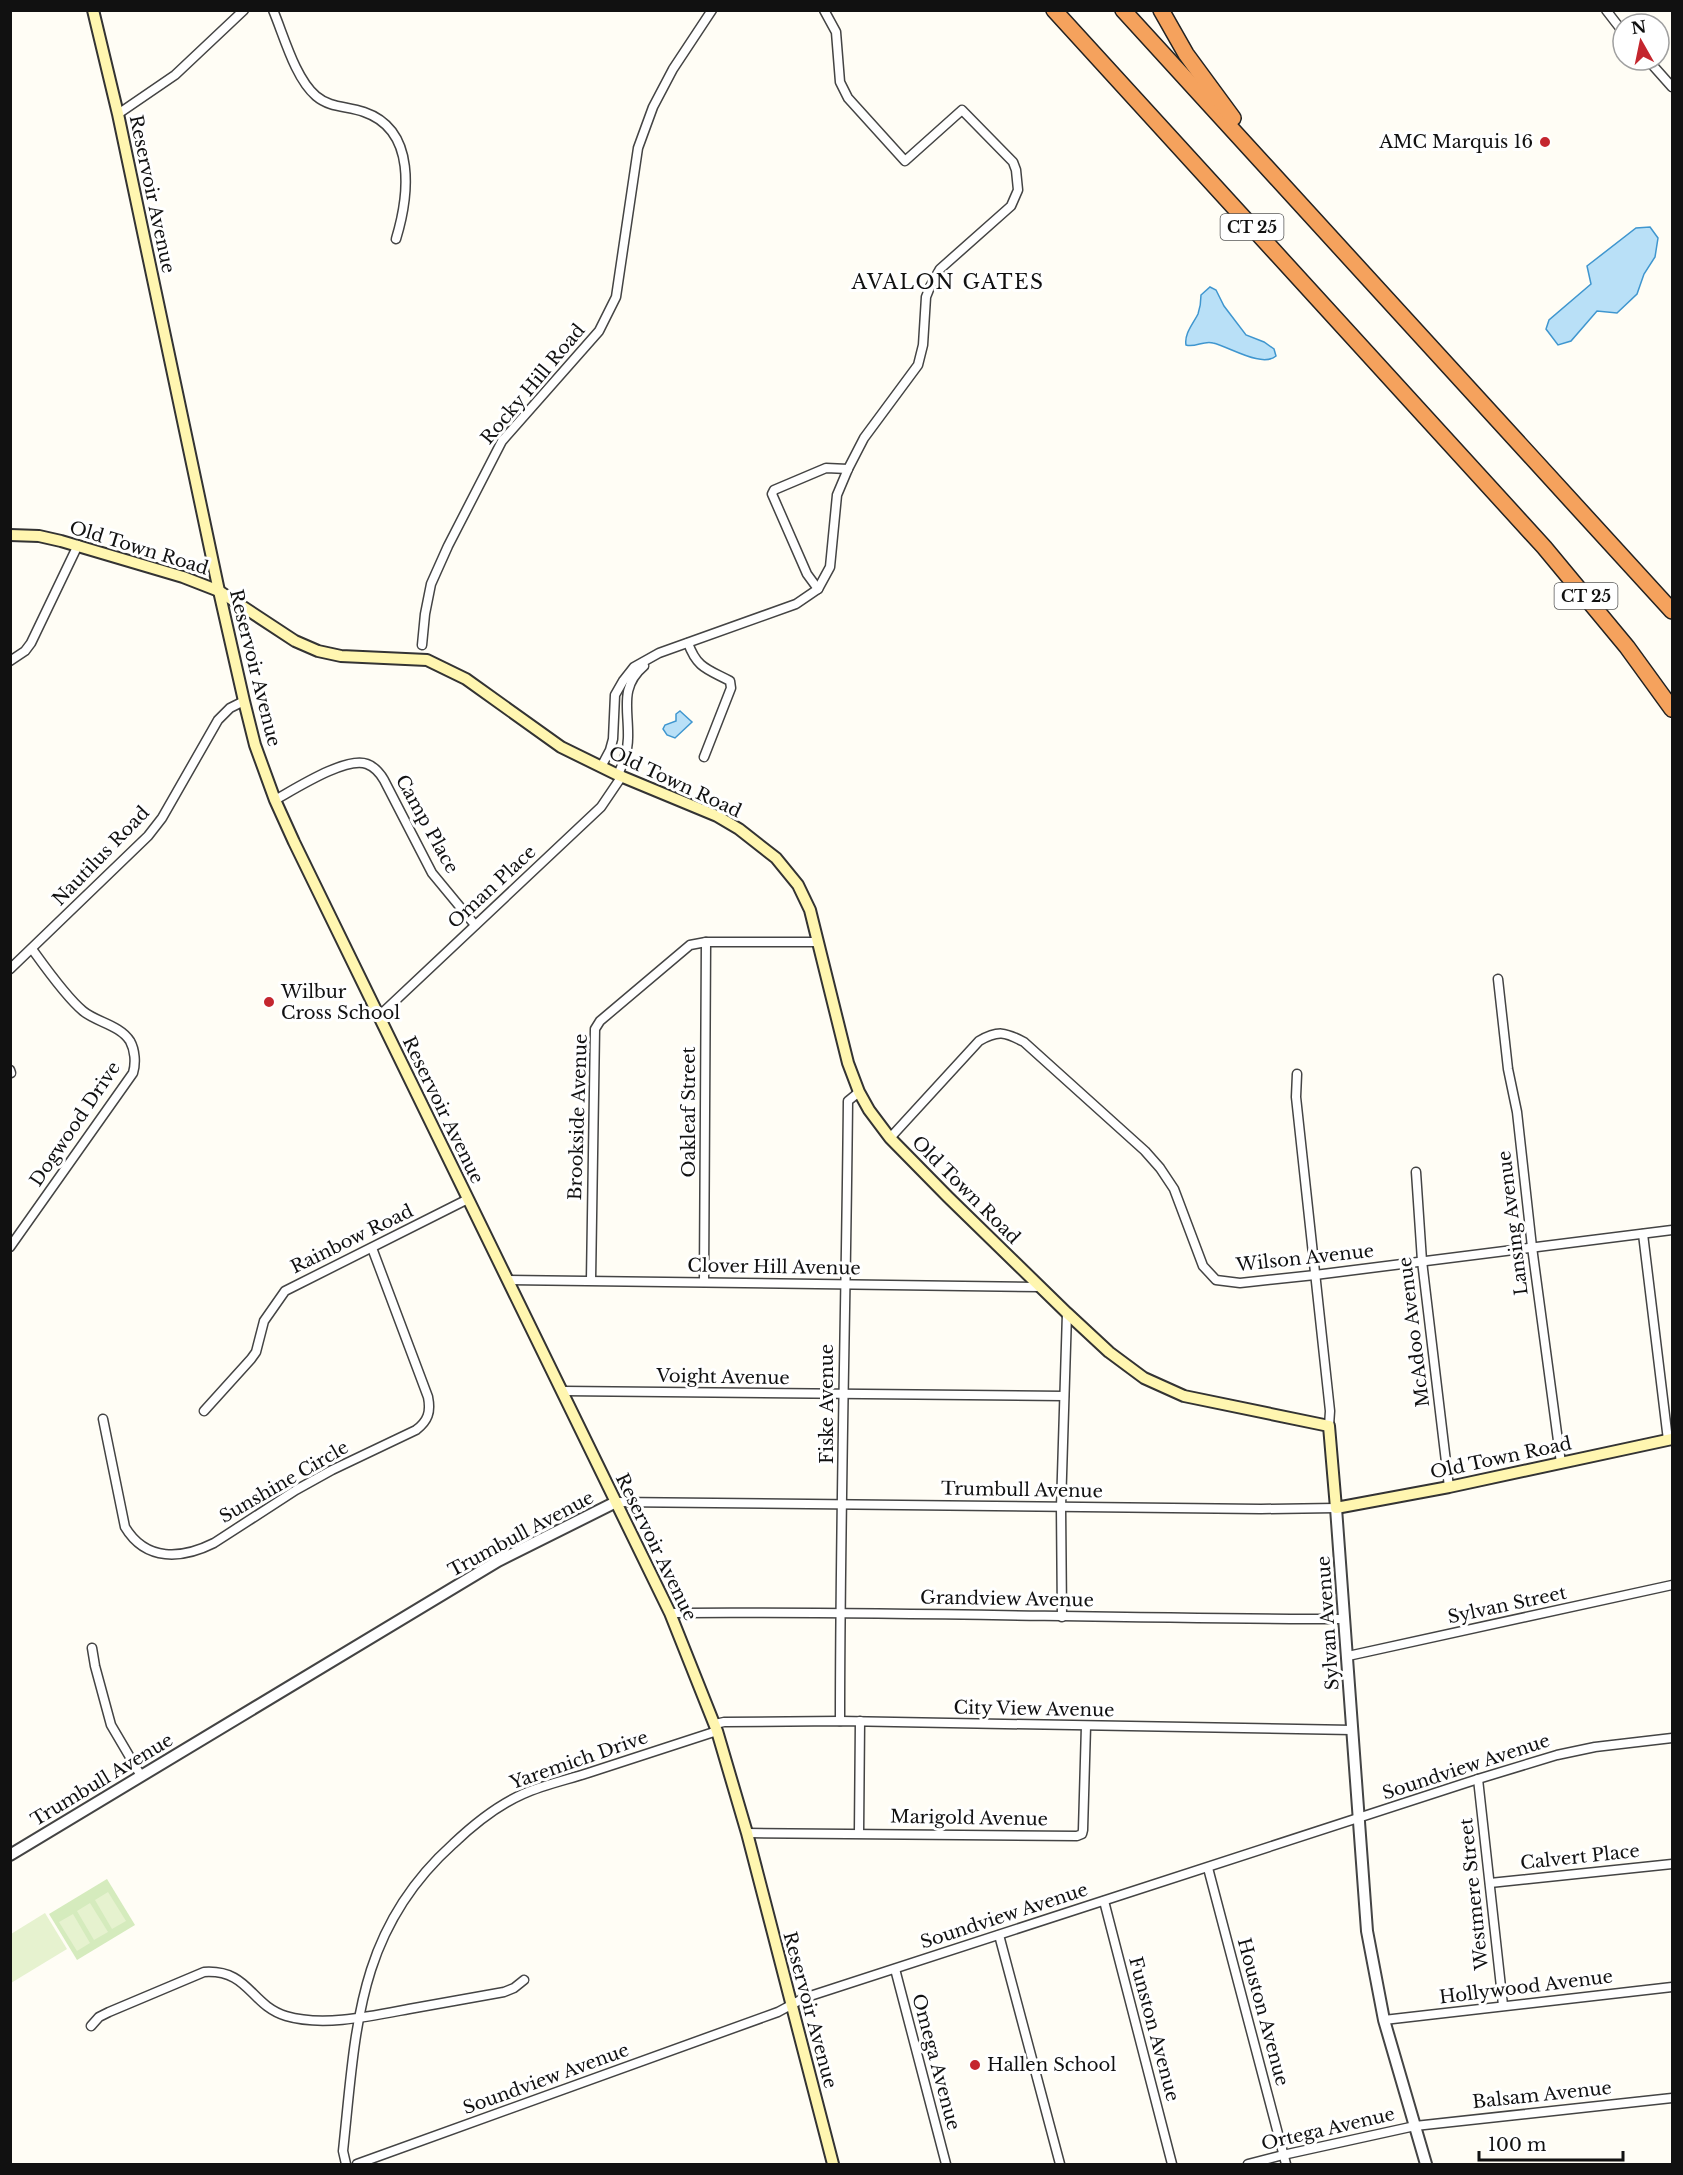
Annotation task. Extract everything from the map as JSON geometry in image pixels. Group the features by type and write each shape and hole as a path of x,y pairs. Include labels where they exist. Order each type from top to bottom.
{"highway":[{"name":"CT 25","path":"1052,10 1522,521 1586,596 1672,709"},
{"name":"CT 25","path":"1123,10 1672,611"},
{"path":"1161,10 1200,74 1295,199"},
{"path":"1647,674 1672,717"}],"main road":[{"name":"Reservoir Avenue","path":"93,10 118,114 219,591 255,745 275,800 670,1613 716,1728 747,1833 833,2164"},
{"name":"Old Town Road","path":"10,535 39,536 78,545 145,564 219,591 295,641 318,651 341,656 427,660 466,679 561,747 620,776 717,816 739,829 776,858 790,873 804,897 818,942 840,1036 859,1092 890,1138 1040,1287 1126,1366 1161,1388 1205,1402 1329,1426"},
{"name":"Sylvan Avenue","path":"1329,1426 1336,1508"},
{"name":"Old Town Road","path":"1336,1508 1449,1487 1670,1440"}],"street":[{"path":"118,114 175,75 244,10"},
{"path":"273,10 299,73 316,96 333,106 363,111 383,121 397,139 405,160 405,192 401,223 396,239"},
{"name":"Rocky Hill Road","path":"422,645 431,584 502,441 599,331 616,297 638,148 653,107 673,69 712,10"},
{"path":"601,767 610,750 615,695 634,667 647,658 675,647 796,604 818,589 830,567 837,495 864,438 918,364 923,345 926,297 940,269 1011,206 1018,190 1013,162 962,110 905,162 848,98 840,82 836,32 824,10"},
{"path":"1659,72 1672,87"},
{"path":"818,589 807,574 772,494 774,490 826,468 848,469"},
{"path":"10,661 25,651 31,643 78,545"},
{"path":"688,642 700,666 730,681 731,688 704,758"},
{"path":"620,776 628,739 627,691 630,683 643,667 675,647"},
{"name":"Nautilus Road","path":"10,969 148,836 162,818 218,720 230,708 244,701"},
{"name":"Camp Place","path":"275,800 339,767 356,763 369,764 379,772 432,873 475,925"},
{"name":"Oman Place","path":"379,1016 601,807 620,776"},
{"name":"Brookside Avenue","path":"591,1280 595,1029 600,1021 694,944 706,942 818,942"},
{"name":"Oakleaf Street","path":"704,1282 706,942"},
{"name":"Dogwood Drive","path":"10,1247 135,1068 133,1050 129,1040 122,1032 92,1018 81,1010 32,949"},
{"name":"Lansing Avenue","path":"1498,979 1508,1070 1517,1112 1532,1247 1561,1463"},
{"name":"Wilson Avenue","path":"890,1138 979,1041 994,1033 1011,1035 1024,1042 1156,1163 1174,1189 1203,1266 1216,1280 1240,1283 1315,1275 1672,1230"},
{"name":"Sylvan Avenue","path":"1297,1074 1296,1097 1330,1411 1329,1426"},
{"name":"Fiske Avenue","path":"840,1721 842,1395 848,1101 859,1092"},
{"name":"McAdoo Avenue","path":"1416,1173 1422,1261 1449,1487"},
{"name":"Rainbow Road","path":"204,1411 256,1352 264,1321 285,1291 468,1199"},
{"path":"1643,1234 1670,1440"},
{"name":"Sunshine Circle","path":"102,1419 125,1527 132,1538 149,1550 175,1556 202,1549 214,1543 296,1490 416,1430 424,1424 429,1412 428,1397 372,1248"},
{"name":"Clover Hill Avenue","path":"508,1280 1040,1287"},
{"path":"1062,1617 1061,1507 1067,1313"},
{"name":"Voight Avenue","path":"563,1391 1064,1396"},
{"name":"Trumbull Avenue","path":"10,1855 498,1561 616,1502 1336,1508"},
{"name":"Sylvan Avenue","path":"1336,1508 1367,1931 1384,2020 1426,2164"},
{"name":"Sylvan Street","path":"1348,1656 1672,1585"},
{"name":"Grandview Avenue","path":"670,1613 840,1612 1062,1617 1344,1619"},
{"path":"92,1648 94,1666 111,1725 141,1776"},
{"name":"City View Avenue","path":"716,1728 724,1722 840,1721 1352,1730"},
{"path":"859,1833 860,1722"},
{"name":"Marigold Avenue","path":"747,1833 1077,1836 1082,1834 1086,1726"},
{"name":"Yaremich Drive","path":"346,2164 343,2151 358,2018 370,1971 378,1946 401,1904 421,1876 443,1852 492,1809 524,1793 716,1728"},
{"name":"Soundview Avenue","path":"357,2164 778,2012 804,1998 1358,1820 1478,1779 1557,1755 1596,1747 1672,1738"},
{"name":"Westmere Street","path":"1478,1779 1503,2006"},
{"name":"Calvert Place","path":"1490,1883 1672,1864"},
{"name":"Houston Avenue","path":"1208,1868 1286,2164"},
{"name":"Funston Avenue","path":"1104,1901 1172,2164"},
{"path":"999,1935 1060,2164"},
{"name":"Omega Avenue","path":"895,1969 946,2164"},
{"path":"91,2026 99,2017 109,2012 198,1974 216,1971 238,1979 272,2010 285,2016 308,2019 358,2018 504,1992 524,1980"},
{"name":"Hollywood Avenue","path":"1384,2020 1672,1986"},
{"name":"Balsam Avenue","path":"1415,2126 1672,2098"},
{"name":"Ortega Avenue","path":"1248,2164 1415,2126"}],"green space":[{"path":"107,1879 135,1925 77,1960 49,1914"},
{"path":"108,1892 126,1921 112,1929 95,1900"},
{"path":"90,1903 108,1932 94,1940 77,1911"},
{"path":"45,1913 67,1949 11,1983 11,1934"},
{"path":"73,1914 90,1943 77,1951 59,1922"}],"water":[{"path":"1650,227 1658,238 1655,257 1644,274 1637,294 1617,313 1597,311 1571,341 1558,345 1546,329 1549,320 1591,284 1587,266 1636,228"},
{"path":"1210,287 1216,290 1224,306 1246,335 1274,349 1276,356 1263,360 1210,342 1193,346 1186,345 1188,333 1199,312 1201,295"},
{"path":"680,711 692,722 675,738 667,735 663,729 665,725 676,721 676,714"}],"place":[{"name":"AMC Marquis 16","path":"1545,142"},
{"name":"Wilbur Cross School","path":"269,1002"},
{"name":"Hallen School","path":"975,2065"}],"district":[{"name":"AVALON GATES","path":"948,282"}]}
